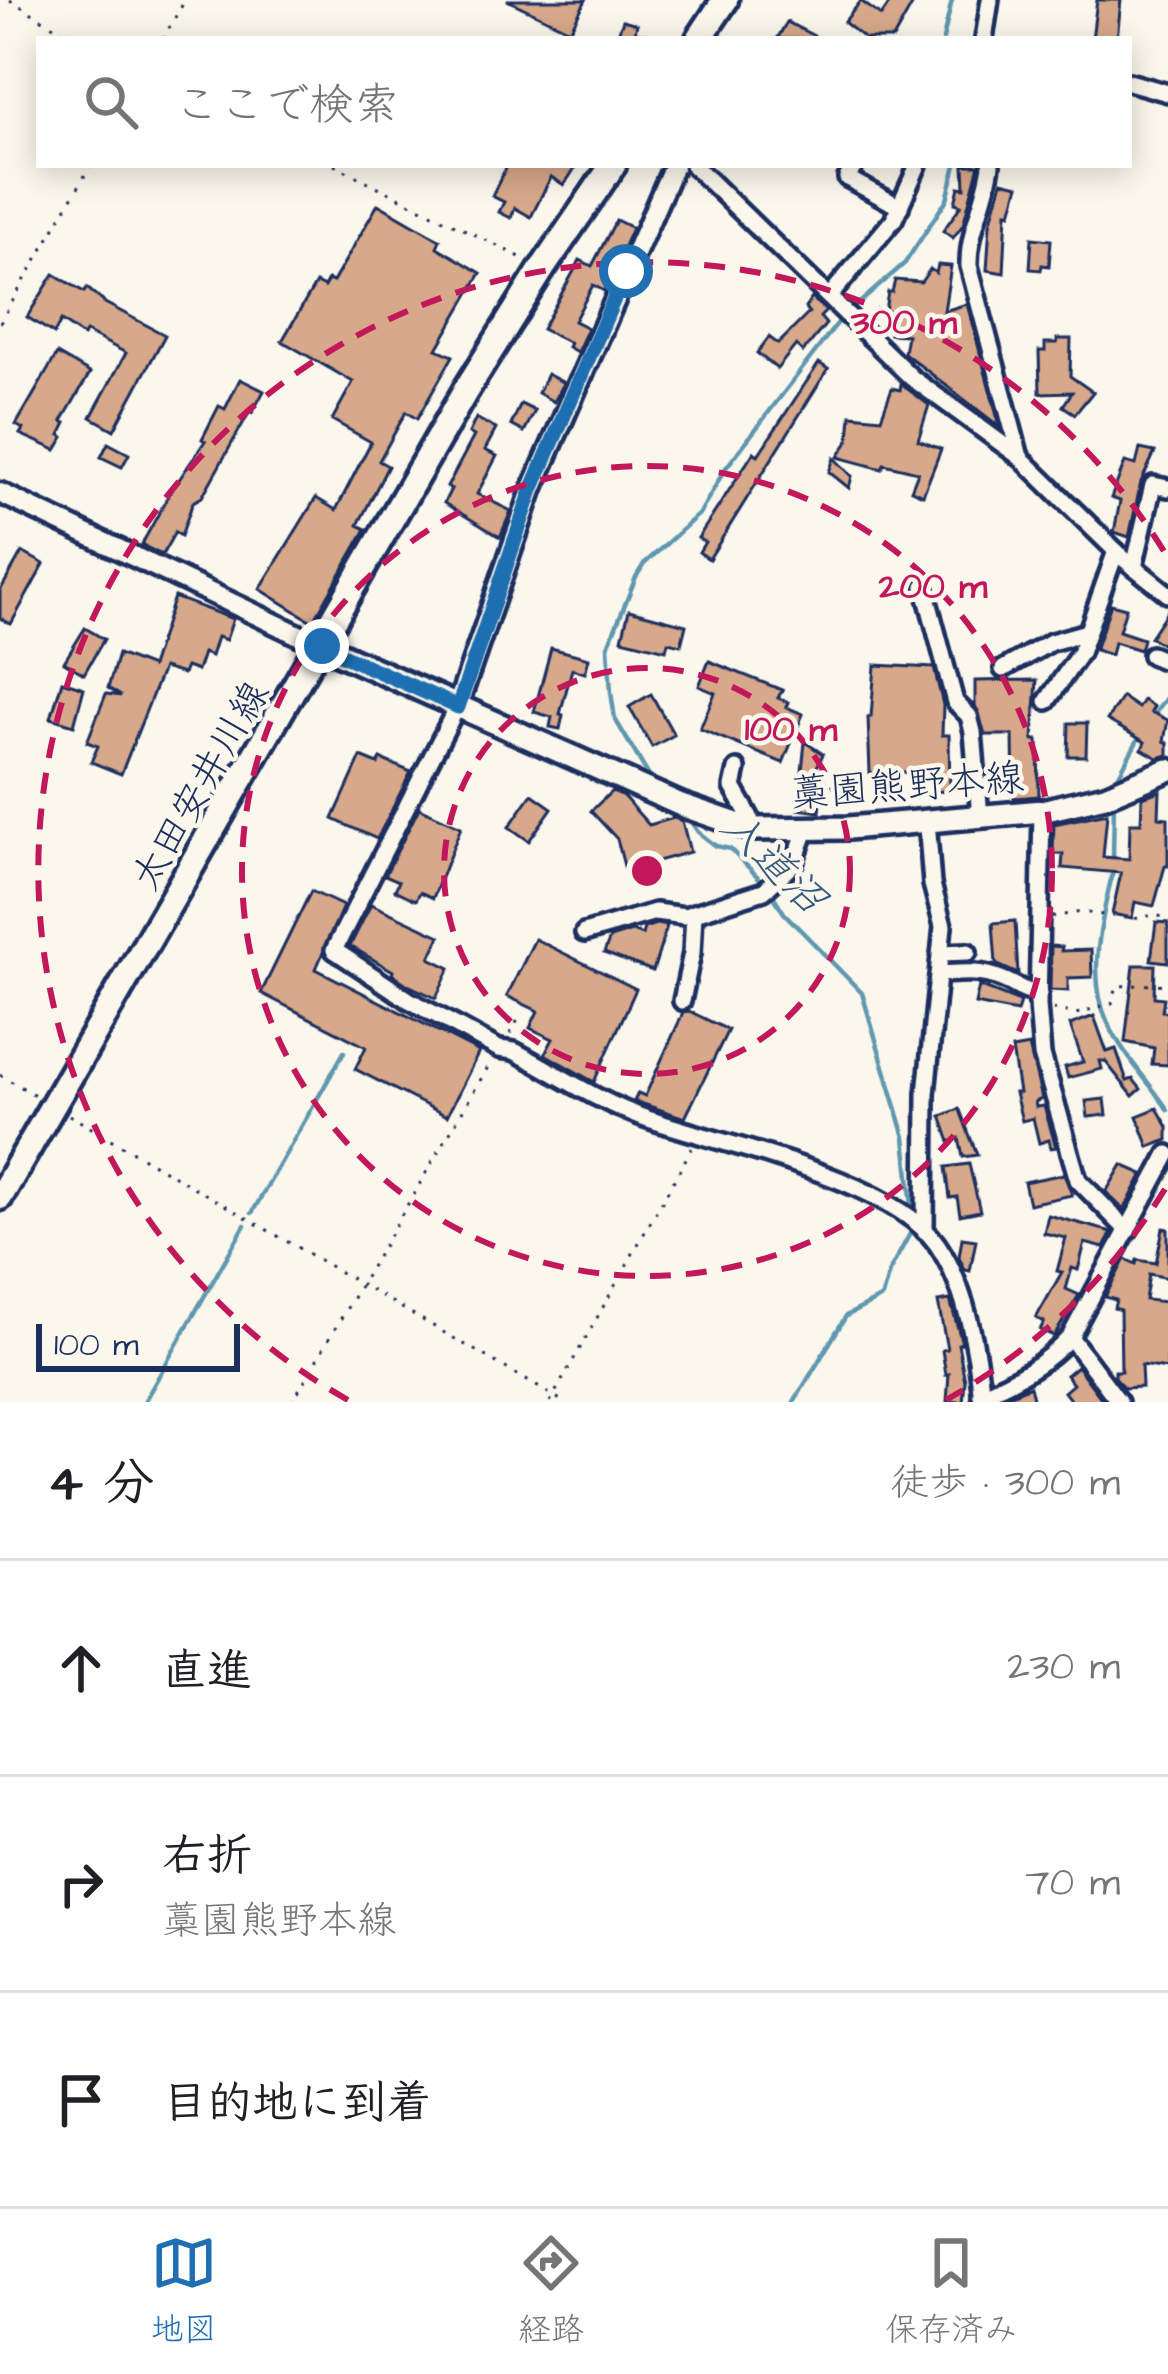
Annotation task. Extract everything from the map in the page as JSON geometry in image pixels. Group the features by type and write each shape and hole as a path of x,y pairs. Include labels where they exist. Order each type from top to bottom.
{"main road":[{"path":"702,36 725,0"},
{"name":"太田安井川線","path":"0,1197 466,391 611,168"},
{"name":"藁園熊野本線","path":"322,646 687,808 751,829 806,830 1042,811 1114,793 1168,770"}],"street":[{"path":"986,36 990,0"},
{"path":"1132,83 1168,92"},
{"path":"673,168 532,490 458,707 334,950 410,1000 499,1049 514,1051 641,1117 878,1197 904,1215 936,1243 960,1291 981,1398 1053,1355 1070,1336 1168,1154"},
{"path":"696,168 912,378 1020,457 1116,551 1168,594"},
{"path":"853,168 848,178 899,207"},
{"path":"829,297 894,219 917,168"},
{"path":"991,168 984,210 969,239 969,266 1020,457"},
{"path":"1134,567 1153,484 1168,488"},
{"path":"0,494 322,646"},
{"path":"1047,701 1080,653 1116,551"},
{"path":"924,586 955,702 969,716 973,732 980,817"},
{"path":"1003,669 1051,642 1088,632"},
{"path":"1151,655 1168,662"},
{"path":"737,769 733,787 751,829"},
{"path":"1042,811 1042,1054 1078,1180 1128,1232"},
{"path":"923,1229 926,1094 943,926 932,884 927,821"},
{"path":"584,933 655,911 685,916 768,889 794,863 806,830"},
{"path":"682,1001 694,913"},
{"path":"941,953 968,952"},
{"path":"939,974 997,976 1039,1000"},
{"path":"1070,1336 1119,1402"}],"path":[{"path":"10,0 71,36"},
{"path":"165,36 185,0"},
{"path":"0,323 89,168"},
{"path":"340,168 542,269"},
{"path":"1039,916 1168,918"},
{"path":"1039,1000 1076,1014 1112,1003 1118,986 1168,984"},
{"path":"292,1402 520,1018"},
{"path":"0,1075 564,1402"},
{"path":"552,1399 700,1134"}],"building":[{"path":"507,0 586,0 570,30"},
{"path":"892,0 915,0 895,36 861,36 844,22 861,1 881,16"},
{"path":"1097,0 1121,0 1117,36 1092,36"},
{"path":"623,20 637,24 635,32 649,35 649,36 617,36"},
{"path":"787,22 814,36 779,36"},
{"path":"506,168 575,168 564,185 551,177 531,217 515,208 511,218 499,212 504,202 492,196"},
{"path":"964,168 978,168 963,225 953,238 943,231 961,205 955,203 959,187 965,188"},
{"path":"1002,181 1019,185 1011,213 1007,212 1004,273 987,270 990,224"},
{"path":"378,204 440,240 437,247 481,273 437,349 453,356 417,419 406,412 379,461 388,466 358,525 366,529 313,622 260,589 316,498 336,510 371,442 332,420 353,382 282,341 316,283 324,287 328,280 333,282"},
{"path":"616,220 632,228 604,291 593,285 574,321 588,328 577,352 568,347 570,343 542,329 580,260 592,266"},
{"path":"1032,238 1051,240 1049,266 1042,265 1041,270 1030,269"},
{"path":"938,265 951,266 944,311 967,304 1000,427 904,353 907,335 890,334 893,313 885,311 895,280 921,282 930,269 936,273"},
{"path":"54,274 84,292 87,288 165,335 114,430 91,417 126,353 86,332 83,336 61,321 54,334 27,317"},
{"path":"812,298 826,311 820,317 826,324 803,352 796,345 777,369 757,353 769,337 778,344 809,313 805,308"},
{"path":"1057,339 1071,339 1070,376 1093,392 1075,414 1063,406 1072,392 1040,393 1039,351"},
{"path":"57,354 90,373 62,421 66,423 60,435 64,437 56,450 20,434 23,429 16,425"},
{"path":"819,363 828,369 709,559 699,552 705,542 698,538"},
{"path":"547,374 564,383 554,402 538,393"},
{"path":"240,379 264,391 252,413 202,497 193,502 181,536 175,532 162,555 146,547 142,544 168,496 205,441 219,406 225,409"},
{"path":"901,384 929,405 918,440 941,449 923,495 911,490 918,472 884,464 882,469 838,457 849,440 851,415 881,418 892,388 900,390"},
{"path":"521,404 535,411 524,432 511,425"},
{"path":"476,418 496,429 485,450 497,456 477,494 511,511 500,537 444,503 451,489 447,487 474,436 469,433"},
{"path":"108,443 129,454 122,467 101,457"},
{"path":"1140,449 1155,452 1141,482 1129,537 1114,532 1120,501 1111,498 1125,462 1136,465"},
{"path":"834,458 852,476 849,488 829,472"},
{"path":"22,552 44,564 11,624 0,618 0,591"},
{"path":"174,597 233,619 226,640 217,637 211,656 203,653 197,671 186,667 183,674 163,668 121,774 91,762 98,746 87,742 106,694 121,696 108,688 118,654 151,667"},
{"path":"1111,604 1126,608 1119,631 1143,639 1140,650 1114,642 1111,655 1095,650"},
{"path":"629,610 686,625 681,645 668,642 666,650 622,639"},
{"path":"1168,610 1168,648 1150,637"},
{"path":"85,628 104,639 84,674 64,662"},
{"path":"551,648 589,658 585,673 572,669 560,729 550,727 552,717 534,712"},
{"path":"709,661 782,690 778,698 803,714 783,763 700,729 715,693 699,686"},
{"path":"875,665 934,668 943,705 942,735 949,735 950,791 914,792 914,772 870,773 868,717"},
{"path":"1037,680 1033,740 1038,740 1039,796 1014,798 1013,735 985,735 975,705 975,681"},
{"path":"62,681 84,688 74,725 51,718"},
{"path":"651,694 674,735 652,747 629,707"},
{"path":"1122,697 1138,708 1143,700 1154,707 1151,712 1168,720 1164,741 1168,755 1158,758 1142,749 1145,742 1107,720"},
{"path":"1069,723 1087,723 1086,756 1068,756"},
{"path":"805,742 823,754 816,769 825,770 820,812 798,809"},
{"path":"361,757 378,764 381,759 411,772 377,839 333,819"},
{"path":"612,791 622,795 649,825 674,818 682,821 690,852 625,870 617,839 591,811"},
{"path":"1160,791 1159,817 1168,818 1168,866 1154,906 1135,902 1132,918 1112,914 1121,873 1062,868 1063,854 1053,854 1054,824 1107,813 1103,857 1129,859 1130,823 1141,823 1142,797"},
{"path":"532,794 552,808 529,841 509,827"},
{"path":"419,808 461,827 433,898 420,892 416,900 395,890 399,881 385,875"},
{"path":"311,891 343,906 316,969 479,1052 447,1116 355,1069 366,1047 261,993"},
{"path":"371,904 440,936 430,958 450,968 436,998 350,946"},
{"path":"1015,921 1018,974 996,964 993,923"},
{"path":"1156,922 1168,923 1168,962 1151,960"},
{"path":"667,926 653,971 604,953 610,938 632,931 642,935 644,928"},
{"path":"535,939 636,989 594,1082 545,1054 553,1039 530,1028 538,1011 507,996"},
{"path":"1051,946 1062,947 1061,951 1091,950 1092,977 1068,978 1068,991 1050,990"},
{"path":"1134,965 1155,965 1154,997 1164,998 1162,1011 1168,1012 1168,1065 1152,1064 1154,1048 1125,1042"},
{"path":"979,986 1020,1002 1017,1012 975,1004"},
{"path":"689,1011 728,1030 685,1118 634,1101 638,1093 645,1096 683,1013"},
{"path":"1094,1016 1107,1052 1116,1049 1127,1081 1133,1079 1141,1089 1133,1096 1105,1061 1100,1061 1102,1069 1068,1078 1065,1067 1083,1062 1070,1025"},
{"path":"1029,1046 1042,1099 1035,1102 1036,1107 1044,1106 1056,1147 1051,1148 1049,1140 1039,1143 1033,1118 1022,1121 1012,1049"},
{"path":"1105,1099 1107,1115 1088,1117 1086,1101"},
{"path":"1157,1108 1168,1127 1168,1140 1149,1147 1137,1116"},
{"path":"959,1109 977,1155 963,1157 959,1138 950,1142 941,1116"},
{"path":"969,1164 980,1211 960,1215 957,1197 950,1198 946,1167"},
{"path":"1122,1165 1143,1174 1124,1210 1106,1192"},
{"path":"1064,1174 1072,1195 1029,1204 1024,1182"},
{"path":"1048,1215 1112,1232 1104,1248 1085,1243 1078,1270 1072,1268 1066,1289 1079,1295 1054,1336 1040,1330 1044,1322 1036,1318 1062,1272 1057,1271 1066,1238 1044,1233"},
{"path":"1163,1228 1168,1229 1168,1278 1149,1274 1145,1300 1168,1302 1167,1369 1141,1365 1142,1387 1124,1388 1115,1377 1115,1371 1121,1371 1120,1310 1114,1308 1116,1300 1105,1297 1125,1259 1156,1263"},
{"path":"962,1238 976,1240 970,1271 959,1257"},
{"path":"950,1300 962,1343 958,1344 965,1381 963,1402 947,1401 949,1374 942,1350 947,1349 938,1302"},
{"path":"1077,1366 1104,1402 1072,1402 1064,1392 1073,1384 1066,1375"},
{"path":"1030,1386 1034,1402 1010,1402 1009,1395"}],"waterway":[{"name":"入道沼","path":"944,36 952,0"},
{"name":"入道沼","path":"653,783 615,719 611,692 608,646 636,577 700,513 725,469 839,321 905,263 947,199 955,168"},
{"path":"1154,715 1168,695"},
{"path":"1115,782 1141,734"},
{"path":"1113,860 1114,800"},
{"name":"入道沼","path":"688,818 698,832 716,846 730,849 764,883"},
{"path":"1113,871 1098,947 1101,1005 1121,1045 1168,1110"},
{"name":"入道沼","path":"771,892 784,913 862,993 905,1137 913,1217"},
{"path":"252,1213 344,1052"},
{"path":"144,1402 245,1225"},
{"name":"入道沼","path":"794,1402 846,1316 882,1297 889,1272 913,1228"}],"route":[{"path":"322,646 458,707 532,490 626,271"}]}
